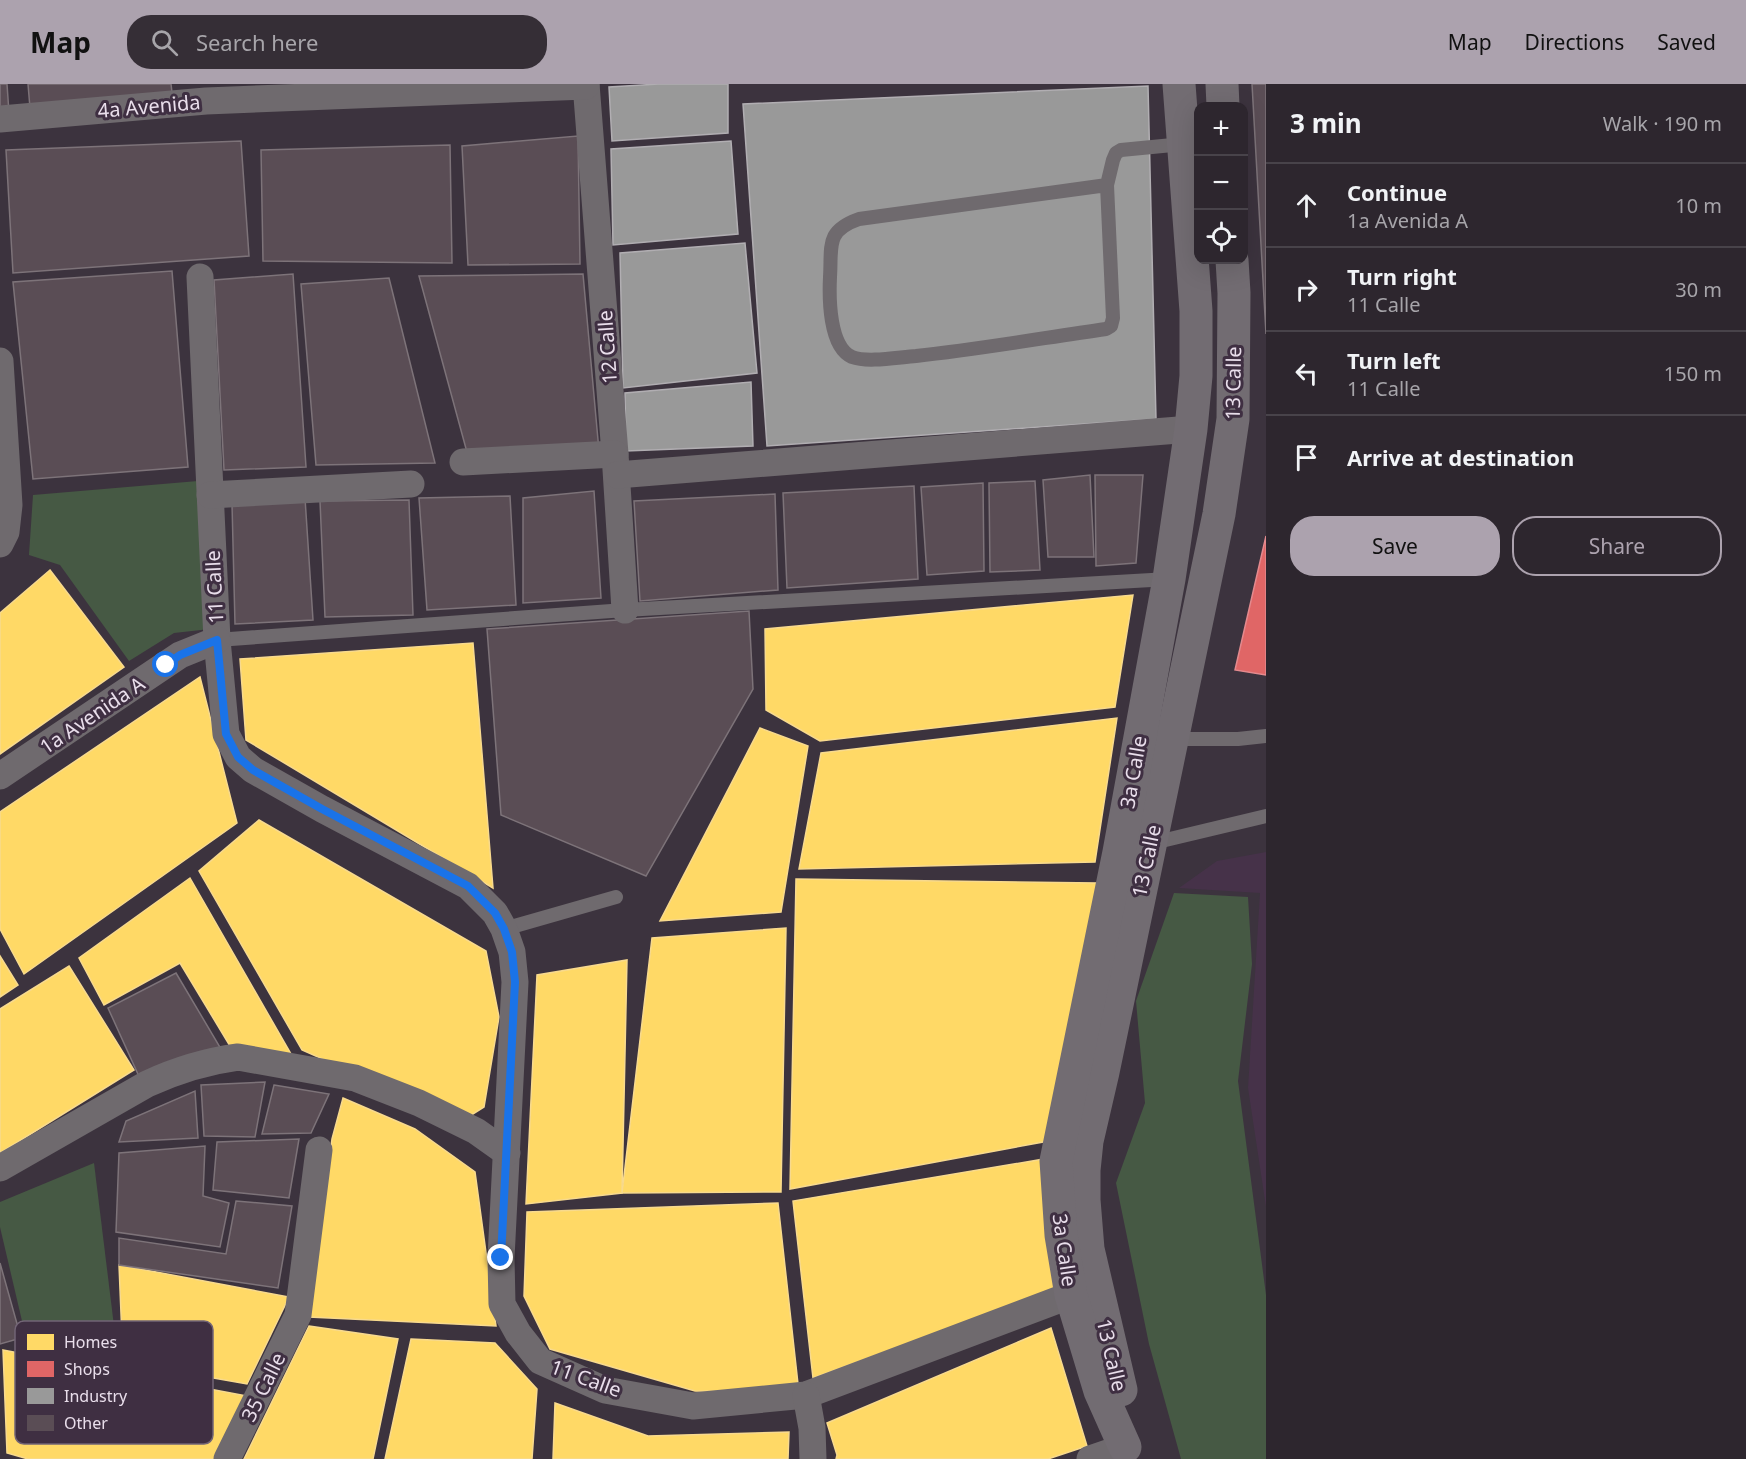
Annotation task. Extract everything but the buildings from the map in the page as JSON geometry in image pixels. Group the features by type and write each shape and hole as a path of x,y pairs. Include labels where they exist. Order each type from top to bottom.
{"street":[{"name":"3a Calle","path":"1179,84 1183,144 1194,222"},
{"path":"1222,84 1223,102"},
{"name":"4a Avenida","path":"0,119 205,93 586,85"},
{"name":"12 Calle","path":"586,85 625,610"},
{"name":"3a Calle","path":"1134,848 1191,429 1196,376 1195,264"},
{"name":"13 Calle","path":"1127,1453 1120,1384 1090,1260 1084,1200 1089,1069 1134,848 1172,739 1219,514 1233,419 1232,264"},
{"name":"11 Calle","path":"200,277 217,640 226,734 238,757 253,770 468,886 495,913 504,929 512,952 515,982 501,1258 502,1304 518,1332 540,1361 606,1390 693,1406 806,1395 1071,1295"},
{"path":"0,361 6,532 0,544"},
{"path":"463,462 616,465 1191,429"},
{"path":"210,495 411,484"},
{"name":"1a Avenida A","path":"0,776 180,655 217,640"},
{"path":"0,1168 163,1077 238,1057 355,1078 419,1103 476,1131 507,1153"},
{"name":"3a Calle","path":"1089,1069 1056,1161 1061,1235 1071,1295 1100,1391 1127,1453"},
{"name":"35 Calle","path":"227,1459 298,1315 319,1150"},
{"path":"806,1395 812,1428 813,1459"},
{"path":"1090,1459 1127,1453"}],"lane":[{"path":"1107,185 859,219 842,225 832,239 830,294 834,333 841,347 852,357 878,360 1106,329 1111,326 1113,318 1107,185 1113,160 1116,153 1121,150 1183,144"},
{"path":"217,640 625,610 1169,579"},
{"path":"1172,739 1238,740 1266,736"},
{"path":"1134,848 1266,816"},
{"path":"504,929 616,897"}],"shaded area":[{"path":"1266,852 1266,1207 1248,1088 1260,893 1179,888 1217,861"}],"green space":[{"path":"198,481 210,629 174,633 129,661 60,565 29,555 33,495"},
{"path":"1174,893 1248,897 1252,964 1238,1081 1266,1295 1266,1459 1181,1459 1149,1344 1116,1183 1145,1103 1136,1001"},
{"path":"94,1163 113,1321 22,1321 0,1227 0,1202"}],"route":[{"path":"166,665 180,655 217,640 226,734 238,757 253,770 322,809 468,886 495,913 504,929 512,952 515,982 501,1258"}]}
